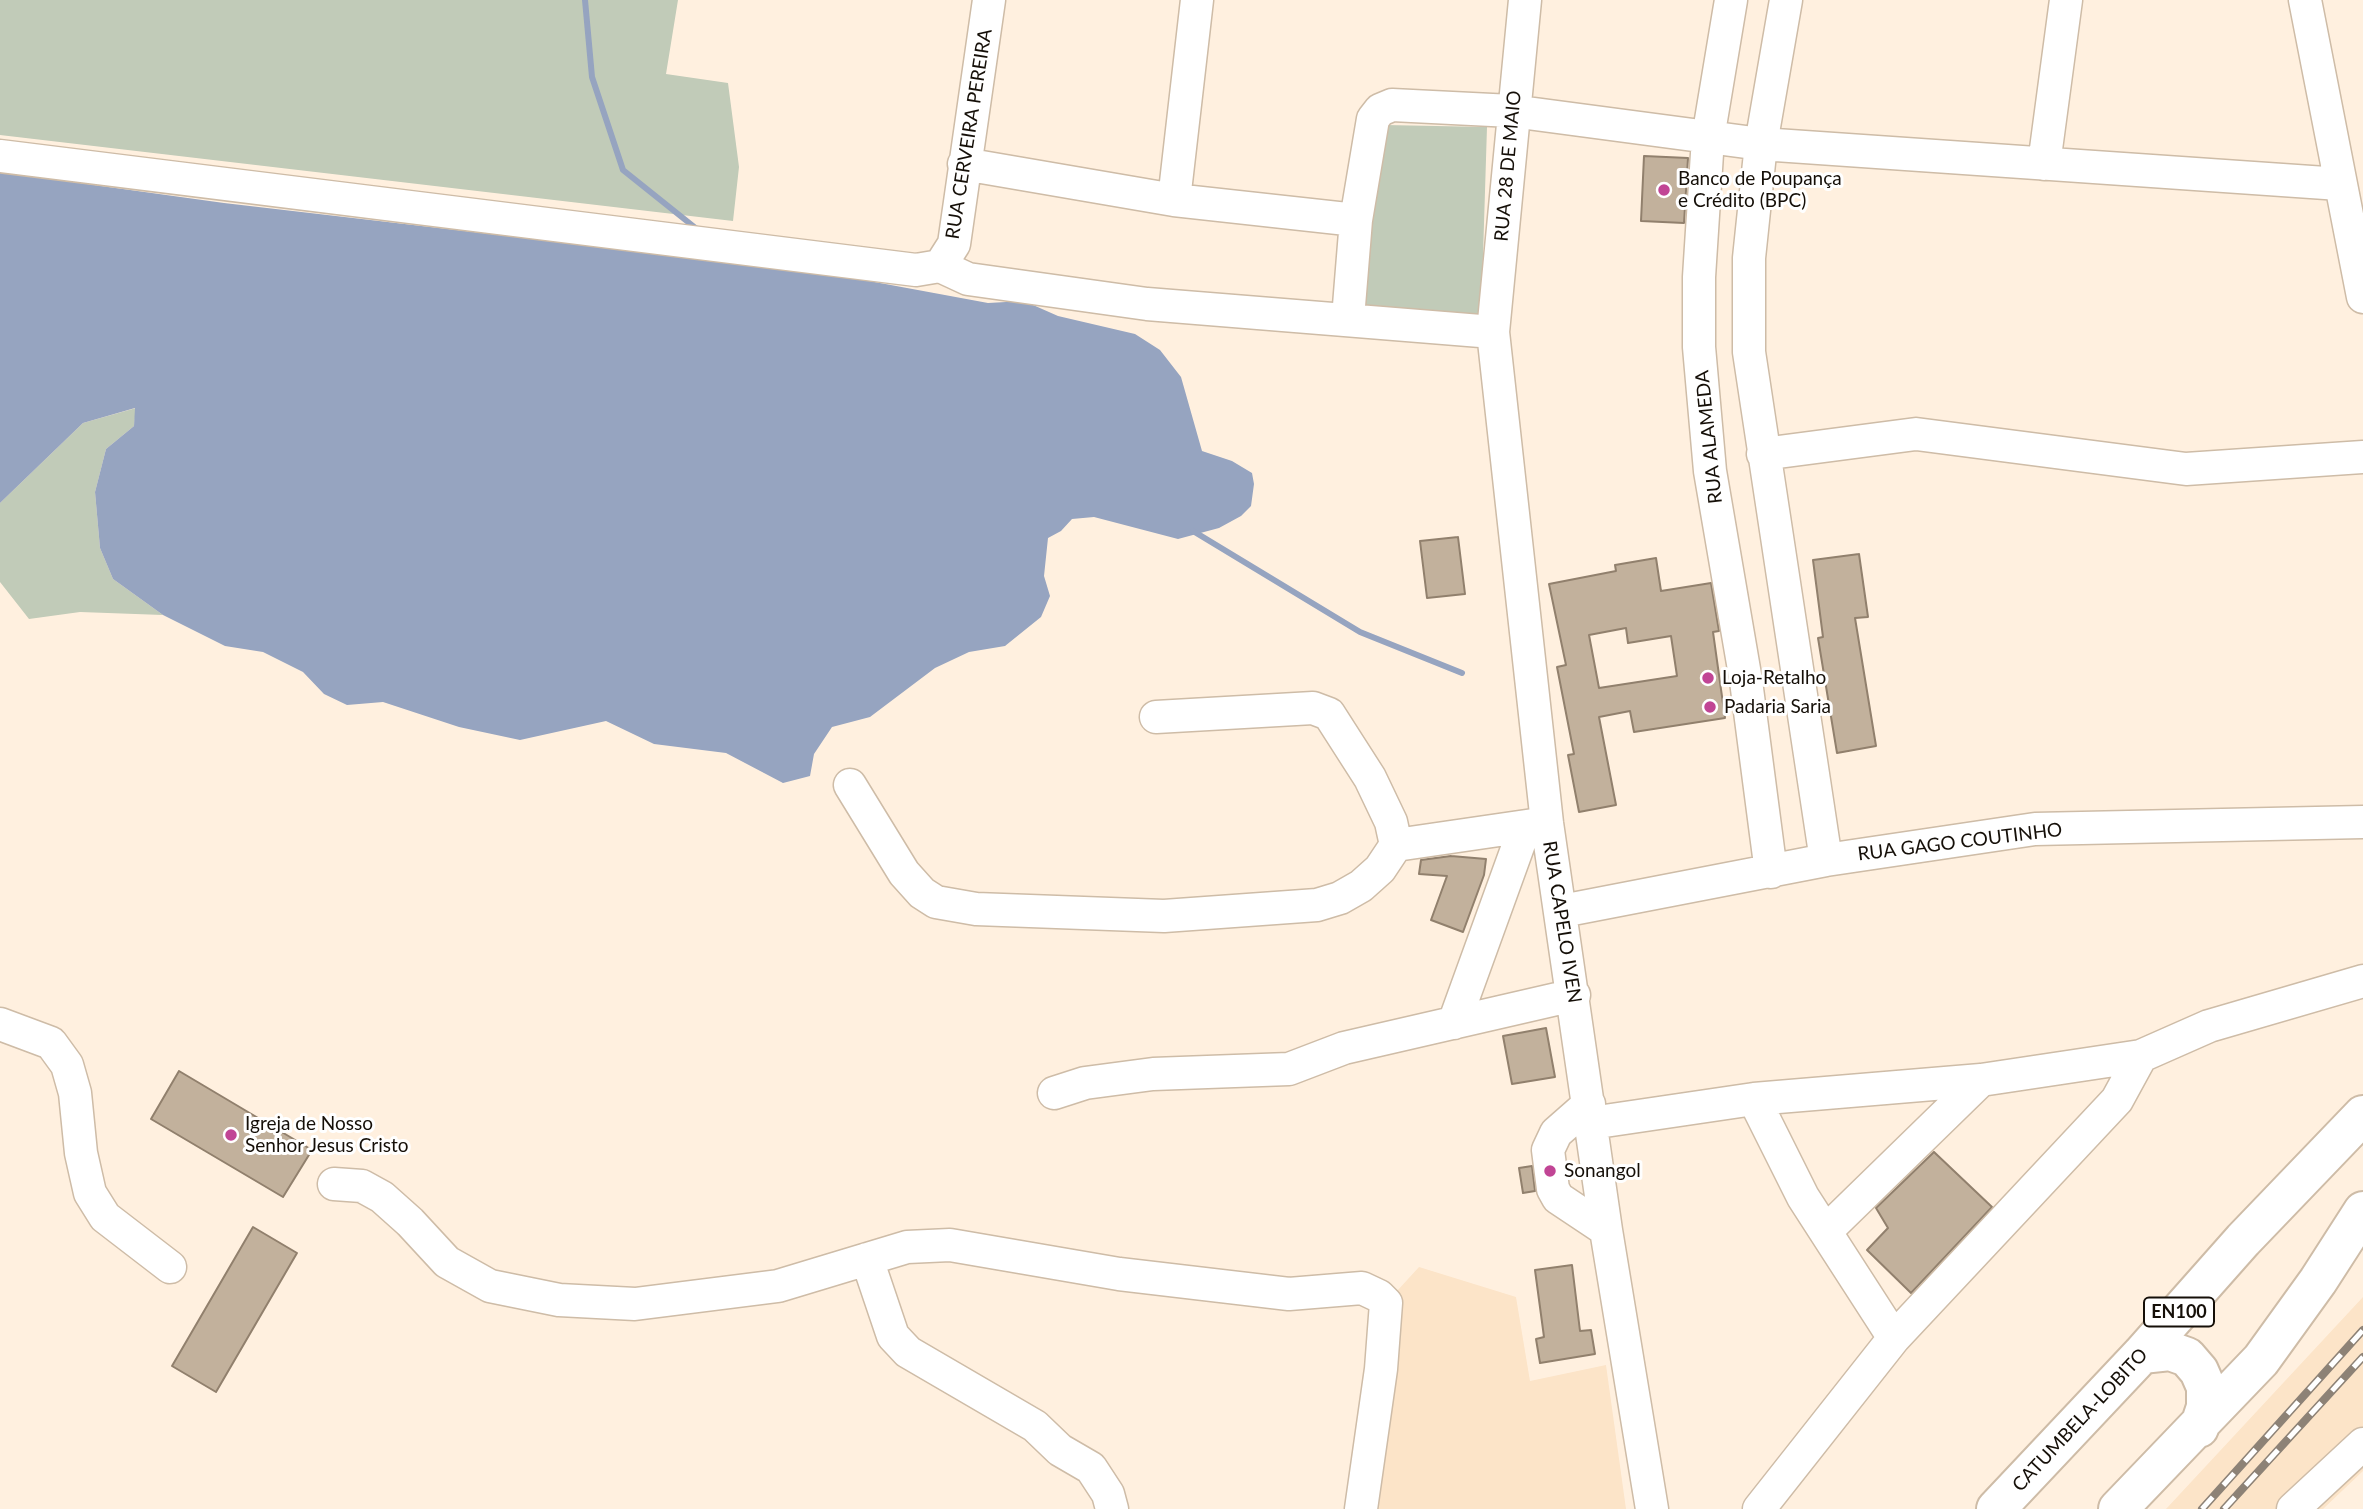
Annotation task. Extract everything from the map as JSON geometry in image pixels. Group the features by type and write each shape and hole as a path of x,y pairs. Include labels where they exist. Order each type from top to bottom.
{"highway":[{"name":"CATUMBELA-LOBITO","path":"1996,1509 2142,1354 2243,1240 2363,1115"},
{"path":"2118,1509 2260,1360 2319,1281 2363,1211"},
{"path":"2142,1354 2170,1351 2187,1357 2199,1371 2206,1387 2206,1407 2199,1427"}],"street":[{"name":"RUA CERVEIRA PEREIRA","path":"940,265 954,244 989,0"},
{"path":"1174,200 1197,0"},
{"name":"RUA 28 DE MAIO","path":"1493,332 1512,111 1525,0"},
{"name":"RUA ALAMEDA","path":"1731,0 1708,138 1699,277 1699,347 1710,471 1746,681 1771,872"},
{"path":"1786,0 1761,144 1749,258 1749,352 1825,860"},
{"path":"2044,164 2066,0"},
{"path":"2305,0 2332,141 2352,177 2363,298"},
{"path":"1348,318 1356,220 1373,120 1380,110 1392,105 1512,111 1761,144 2044,164 2352,177"},
{"path":"0,156 916,270 940,265 968,279 1147,304 1348,318 1493,332"},
{"path":"964,164 1174,200 1356,220"},
{"name":"RUA CAPELO IVEN","path":"1493,332 1536,825 1562,911 1606,1230 1653,1509"},
{"path":"1763,454 1916,434 2186,469 2363,457"},
{"path":"850,785 904,873 922,893 936,902 976,909 1164,916 1317,905 1340,898 1361,886 1380,869 1396,845 1391,822 1370,778 1329,713 1313,708 1156,717"},
{"name":"RUA GAGO COUTINHO","path":"1562,911 1825,860 2035,829 2363,822"},
{"path":"1396,845 1536,825"},
{"path":"1454,1023 1536,825"},
{"path":"1606,1230 1558,1198 1553,1189 1548,1150 1556,1133 1590,1114 1982,1080 2141,1056 2209,1026 2363,981"},
{"path":"1054,1093 1085,1083 1153,1074 1289,1069 1344,1048 1574,996"},
{"path":"0,1024 51,1043 67,1065 75,1093 81,1153 90,1193 105,1217 170,1267"},
{"path":"1759,1509 1894,1338 2117,1100 2141,1056"},
{"path":"1826,1231 1982,1080"},
{"path":"1754,1099 1803,1197 1894,1338"},
{"path":"334,1184 362,1186 382,1197 410,1222 447,1262 490,1286 559,1300 635,1304 750,1290 778,1286 907,1247 950,1245 1119,1274 1289,1294 1362,1288 1379,1296 1386,1303 1381,1369 1361,1509"},
{"path":"867,1259 893,1336 908,1352 1035,1426 1060,1450 1091,1468 1108,1494 1112,1509"},
{"path":"2293,1509 2363,1444"}],"shaded area":[{"path":"1419,1267 1516,1297 1530,1381 1606,1365 1626,1509 1361,1509 1386,1303"},
{"path":"2363,1297 2363,1471 2323,1509 2166,1509"}],"green space":[{"path":"0,0 678,0 666,74 728,83 739,167 733,221 0,135"},
{"path":"1385,125 1487,127 1481,320 1358,310"},
{"path":"136,408 134,426 106,449 95,492 100,548 113,579 163,615 80,612 29,619 0,582 0,503 83,423"}],"water":[{"path":"0,172 224,203 826,273 988,303 1024,301 1058,316 1135,334 1160,350 1181,377 1202,451 1232,461 1252,473 1254,484 1251,506 1241,516 1219,528 1178,539 1094,517 1072,519 1061,531 1048,538 1044,576 1050,596 1041,617 1005,646 969,652 935,668 870,717 832,727 814,754 810,776 783,783 726,753 654,744 606,721 520,740 459,727 383,702 347,705 324,694 303,672 263,652 225,646 163,615 113,579 100,548 95,492 106,449 134,426 135,408 83,423 0,503"}],"building":[{"name":"Banco de Poupança e Crédito (BPC)","path":"1644,156 1688,158 1684,223 1641,221"},
{"path":"1458,537 1465,594 1427,598 1420,541"},
{"path":"1859,554 1868,617 1855,618 1876,746 1837,753 1818,638 1823,637 1813,560"},
{"path":"1656,558 1661,591 1711,583 1719,631 1713,632 1725,718 1634,732 1630,711 1599,717 1616,805 1579,812 1568,755 1574,754 1557,667 1566,665 1549,584 1616,571 1615,565","holes":["1626,628 1628,643 1671,636 1677,676 1599,688 1589,635"]},
{"path":"1451,856 1486,859 1484,875 1463,932 1431,920 1447,876 1419,874 1421,860"},
{"path":"1546,1028 1555,1077 1512,1084 1503,1036"},
{"name":"Igreja de Nosso Senhor Jesus Cristo","path":"179,1071 312,1150 283,1197 151,1119"},
{"path":"1934,1152 1992,1207 1911,1293 1867,1250 1888,1228 1876,1208"},
{"path":"1532,1166 1535,1191 1523,1193 1519,1168"},
{"path":"253,1227 297,1253 216,1392 172,1366"},
{"path":"1572,1265 1580,1331 1591,1330 1595,1354 1540,1363 1536,1339 1544,1337 1535,1270"}],"waterway":[{"path":"585,0 592,77 623,170 698,230"},
{"path":"1193,531 1360,632 1462,673"}],"railway":[{"path":"2202,1509 2363,1330"},
{"path":"2224,1509 2363,1357"}],"place":[{"name":"Banco de Poupança e Crédito (BPC)","path":"1664,190"},
{"name":"Loja-Retalho","path":"1708,678"},
{"name":"Padaria Saria","path":"1710,707"},
{"name":"Igreja de Nosso Senhor Jesus Cristo","path":"231,1135"},
{"name":"Sonangol","path":"1550,1171"}]}
